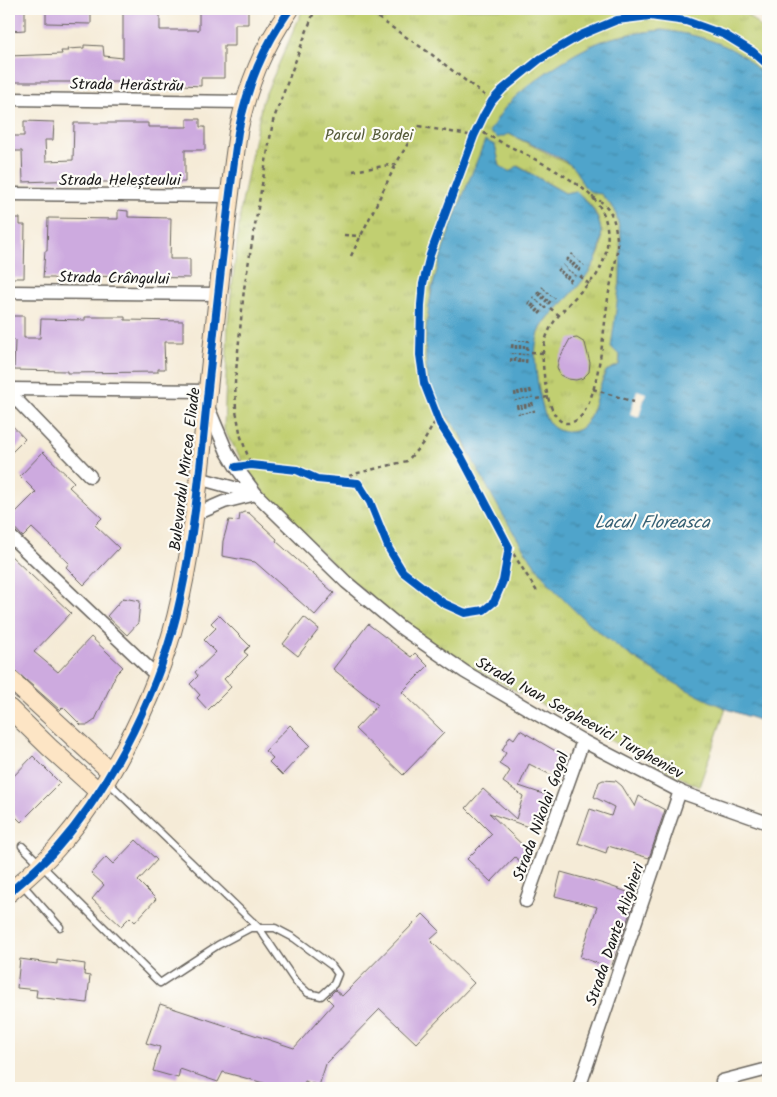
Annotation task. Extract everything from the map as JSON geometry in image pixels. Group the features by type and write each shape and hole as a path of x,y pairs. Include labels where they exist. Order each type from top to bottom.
{"street":[{"name":"Bulevardul Mircea Eliade","path":"272,34 274,9"},
{"name":"Bulevardul Mircea Eliade","path":"15,888 57,848 106,782 139,719 157,676 180,602 194,515 238,132 253,77 272,34 290,9"},
{"name":"Strada Herăstrău","path":"9,98 245,102"},
{"name":"Strada Heleșteului","path":"9,194 230,196"},
{"name":"Strada Crângului","path":"9,292 219,294"},
{"path":"9,391 207,398"},
{"path":"9,391 90,476"},
{"name":"Strada Ivan Sergheevici Turgheniev","path":"207,398 220,439 236,467 256,494 346,582 400,627 465,672 584,742 680,791 768,823"},
{"name":"Strada Ivan Sergheevici Turgheniev","path":"198,478 256,494"},
{"path":"194,515 224,502 256,494"},
{"path":"9,535 157,676"},
{"path":"9,678 106,782"},
{"path":"9,708 63,761 106,782"},
{"name":"Strada Nikolai Gogol","path":"526,901 584,742"},
{"name":"Strada Dante Alighieri","path":"578,1088 680,791"},
{"path":"722,1081 768,1069"}],"lane":[{"path":"22,846 160,983 218,945 250,928 259,928 276,928 294,938 332,966 338,974 334,984 321,996 308,994 295,981 259,928 106,782"},
{"path":"15,888 60,926"}],"path":[{"path":"236,467 254,466 240,437 236,411 235,382 244,289 274,121 315,9"},
{"path":"365,9 431,54 492,102"},
{"path":"351,256 396,164 418,126 479,130 578,186 592,197 599,206 608,240 602,267 550,328 544,343 543,364 548,397 554,417 560,421 570,422 578,419 583,412 593,389 601,358 609,292 616,260 617,233 610,210 601,201 592,197"},
{"path":"471,145 479,130"},
{"path":"353,171 396,164"},
{"path":"344,235 361,236"},
{"path":"572,266 578,260 572,266"},
{"path":"563,277 569,270"},
{"path":"563,277 569,270"},
{"path":"563,277 569,270"},
{"path":"580,276 589,284"},
{"path":"542,299 548,292"},
{"path":"542,299 548,292"},
{"path":"542,299 548,292"},
{"path":"533,309 540,302"},
{"path":"533,309 540,302"},
{"path":"533,309 540,302"},
{"path":"550,308 560,316"},
{"path":"520,340 516,349 520,340"},
{"path":"520,340 526,349"},
{"path":"531,352 543,353"},
{"path":"519,353 519,363"},
{"path":"519,353 519,363"},
{"path":"519,353 519,363"},
{"path":"593,389 634,402"},
{"path":"524,399 522,390 524,399"},
{"path":"536,399 548,397"},
{"path":"526,413 525,404 526,413"},
{"path":"334,481 407,461 423,444 438,421 433,409"},
{"path":"326,480 358,482"},
{"path":"507,560 508,543"},
{"path":"508,543 538,592"}],"green space":[{"name":"Parcul Bordei","path":"303,9 741,9 768,34 768,80 745,58 662,30 631,34 588,47 538,79 509,134 569,164 615,210 621,235 621,260 612,347 620,356 619,365 606,371 590,417 582,427 576,431 561,431 554,428 549,422 545,416 541,399 535,361 536,342 543,324 583,279 600,251 602,240 595,212 576,191 565,193 518,166 510,172 500,166 495,145 462,198 431,290 426,363 429,384 437,406 459,432 470,455 526,552 558,593 590,625 631,656 726,708 699,787 450,656 390,614 340,570 279,511 250,474 224,430 228,322 241,208 262,102"}],"water":[{"name":"Lacul Floreasca","path":"662,30 716,42 746,58 768,80 768,723 725,708 701,697 653,670 607,638 565,602 541,574 511,529 460,433 435,403 427,375 426,335 429,306 435,278 443,249 485,140 495,145 500,166 510,172 517,166 565,193 576,191 590,206 598,220 601,235 600,248 595,262 586,276 543,324 537,341 535,360 544,412 554,428 561,431 576,431 590,417 606,371 619,365 620,356 611,347 620,281 621,235 615,210 601,194 594,193 585,187 573,168 563,160 509,134 498,138 489,132 511,101 544,74 570,57 608,39 628,34"}],"pier":[{"path":"637,390 646,393 639,417 630,414"}],"building":[{"path":"9,9 25,9 25,30 9,31"},
{"path":"46,9 91,9 91,24 46,23"},
{"path":"123,9 160,9 160,30 199,30 199,9 248,9 248,24 235,24 235,46 224,46 224,78 201,78 201,86 127,82 9,82 9,56 62,54 61,51 84,48 84,45 103,46 104,56 123,58"},
{"path":"187,119 200,119 200,127 205,127 205,150 185,150 185,182 78,182 78,180 23,182 22,151 11,151 11,136 24,136 24,121 54,122 53,140 45,140 46,161 73,160 74,123 148,123 148,127 187,127"},
{"path":"118,210 128,211 128,217 171,218 170,259 190,259 190,278 80,276 79,280 61,281 53,278 43,278 45,251 47,251 48,218 118,219"},
{"path":"9,218 20,218 20,225 25,225 24,278 9,278"},
{"path":"10,316 24,316 24,338 40,338 41,319 85,320 85,317 125,317 125,320 183,321 183,342 164,342 165,369 158,369 158,372 67,373 67,371 14,370 15,340 9,340"},
{"path":"577,338 585,343 590,363 589,372 583,378 576,380 560,375 557,367 559,359 570,339"},
{"path":"9,422 25,439 9,455"},
{"path":"43,452 74,482 69,487 102,518 95,525 119,548 84,585 66,567 69,563 32,528 23,537 9,522 9,519 36,492 20,476"},
{"path":"244,512 249,513 277,539 276,541 334,593 315,615 255,562 222,556 223,541 229,520 239,521 240,514"},
{"path":"9,554 71,613 34,652 58,672 91,637 123,667 116,674 95,720 88,725 81,725 63,707 60,710 9,665"},
{"path":"123,598 140,601 138,623 127,635 107,616"},
{"path":"219,615 250,646 244,652 248,655 224,679 231,687 208,710 197,698 200,695 190,684 198,676 195,672 216,652 204,640 216,628 211,623"},
{"path":"304,617 319,629 298,656 283,644"},
{"path":"368,624 411,657 415,653 428,666 402,692 444,733 403,775 355,729 378,705 333,669"},
{"path":"290,725 310,745 282,775 269,762 273,758 265,751"},
{"path":"520,730 564,756 555,777 529,764 519,786 549,796 537,830 489,813 531,853 522,863 515,857 491,882 467,859 492,834 466,808 483,789 516,819 523,796 503,782 510,771 499,764 506,753 502,750 510,736 514,739"},
{"path":"33,756 60,783 21,822 9,810 9,781"},
{"path":"603,780 616,781 622,786 635,807 639,796 665,810 649,858 608,846 606,853 578,843 590,809 611,816 614,807 594,797 599,782"},
{"path":"136,840 157,860 138,881 156,899 135,922 130,917 121,926 92,899 104,885 91,873 106,857 113,864"},
{"path":"561,872 636,895 611,968 580,957 597,907 555,896"},
{"path":"423,914 440,931 430,940 474,983 416,1043 380,1009 326,1064 319,1086 305,1081 303,1088 270,1088 271,1085 223,1072 218,1082 180,1069 178,1078 153,1071 160,1047 146,1043 160,1004 294,1048 333,1004 327,998 335,990 342,996"},
{"path":"20,959 57,964 57,960 85,964 84,975 90,976 87,1003 36,997 37,990 17,988"}],"cycle path":[{"path":"9,893 57,848 98,794 133,732 148,699 172,632 180,600 194,521 222,260 238,132 246,98 257,68 271,38 290,9"},
{"path":"236,467 251,465 297,470 317,479 358,483 370,502 389,549 403,572 443,603 465,613 484,610 494,602 503,581 509,547 462,458 440,424 424,383 420,355 423,284 430,255 474,136 484,115 492,101 503,89 540,59 581,35 617,20 650,16 686,21 725,35 753,52 768,65"}]}
